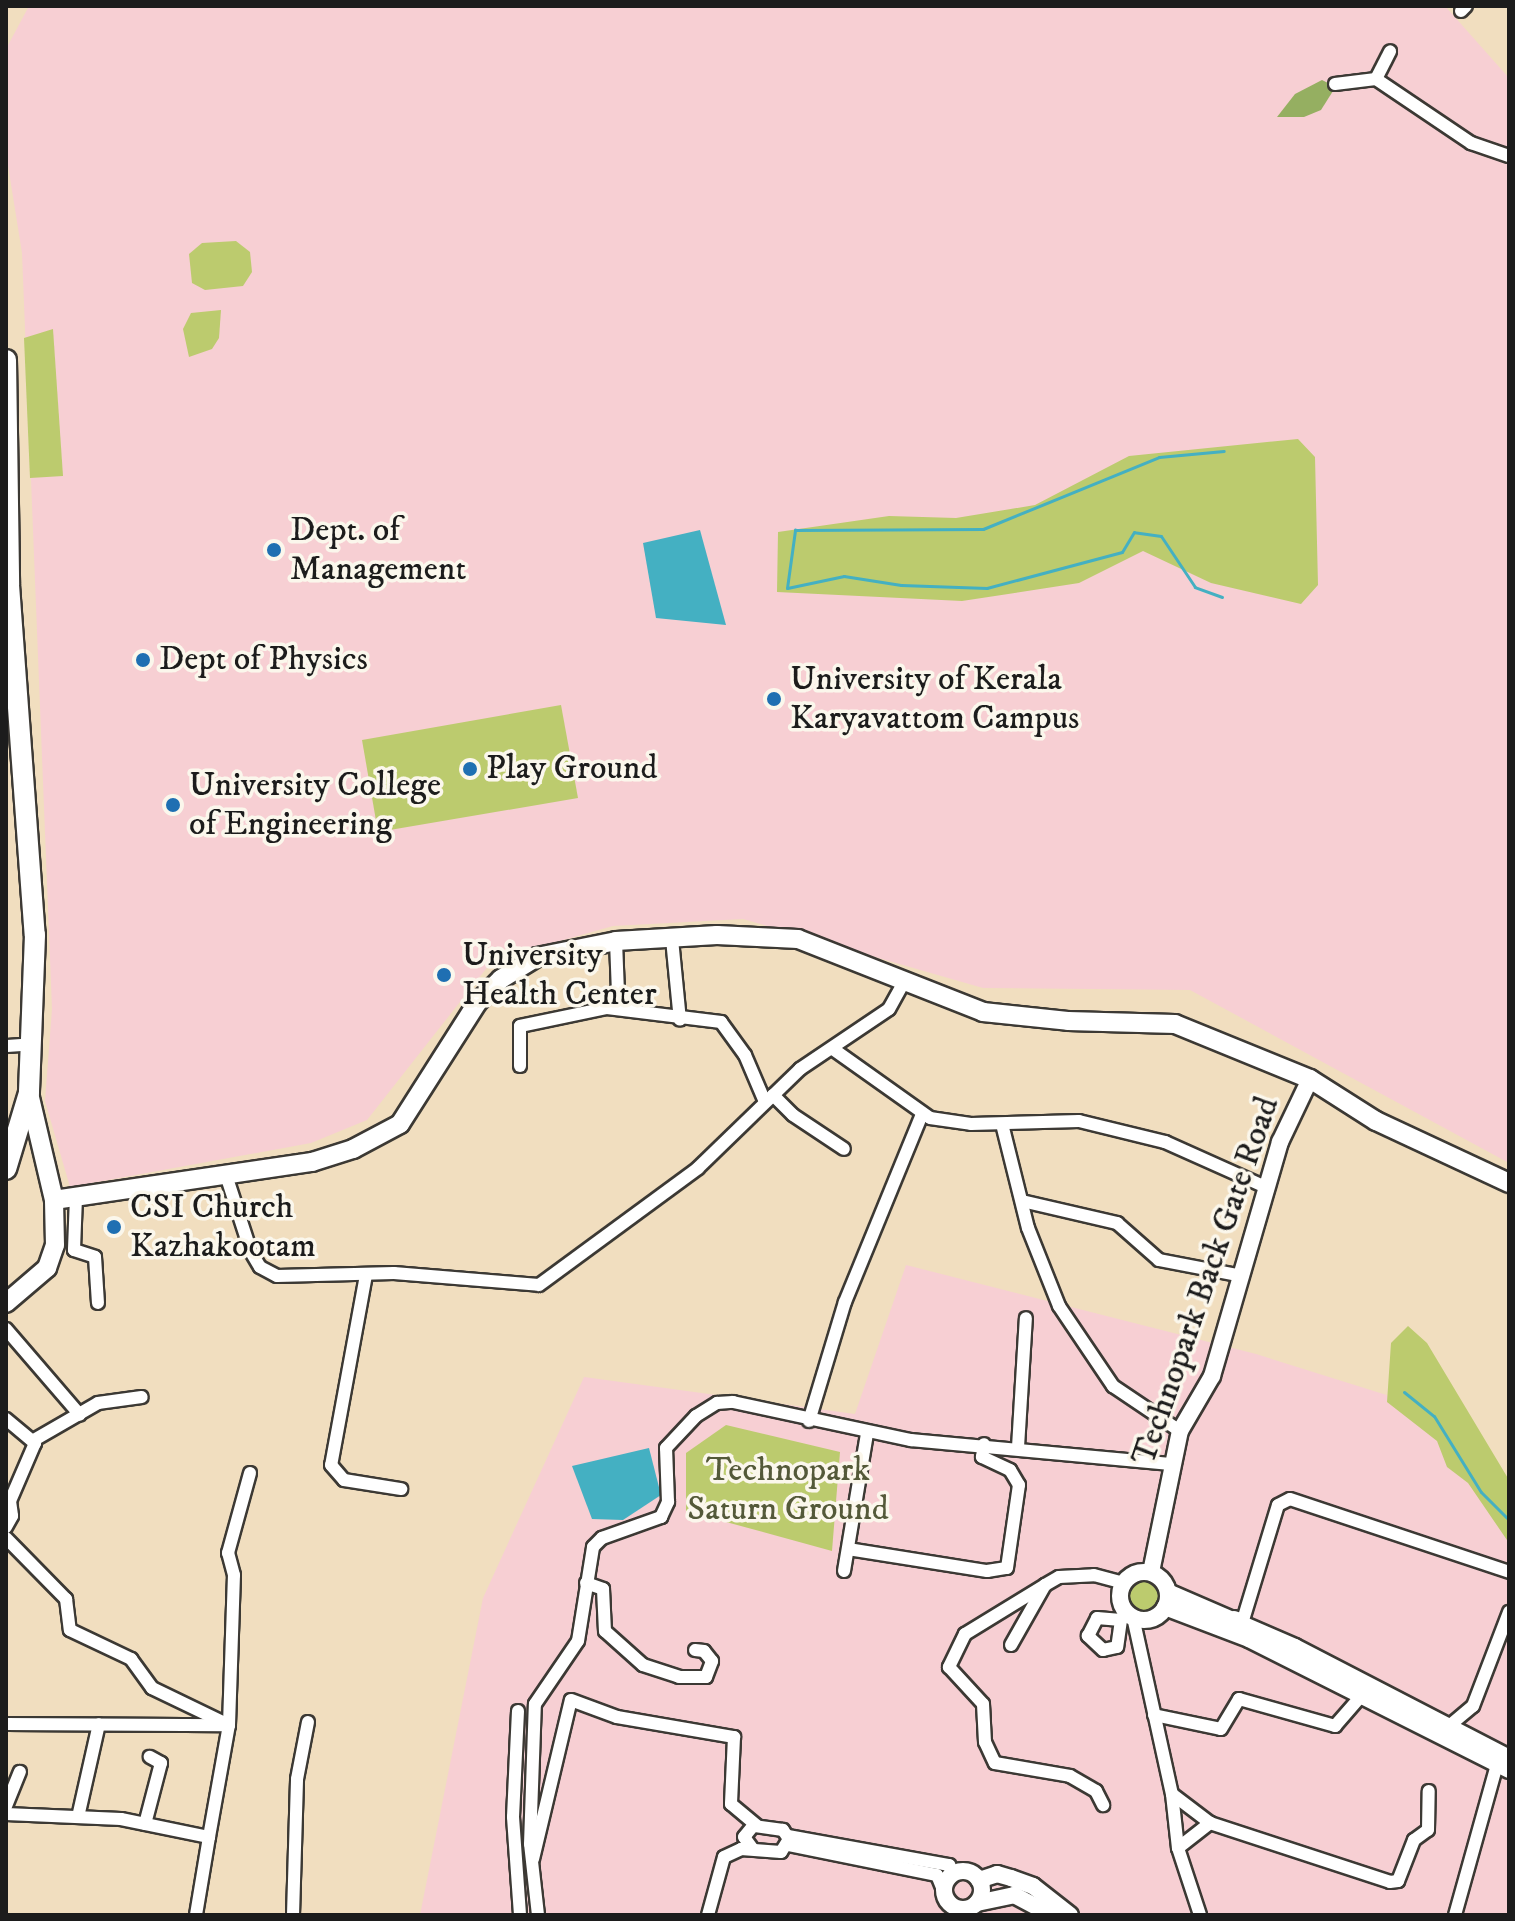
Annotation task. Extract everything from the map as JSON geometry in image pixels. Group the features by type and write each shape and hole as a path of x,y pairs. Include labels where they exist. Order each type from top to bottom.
{"main road":[{"path":"6,360 9,585 35,935 29,1093 6,1169"},
{"path":"54,1200 312,1162 353,1149 400,1124 449,1041 501,979 537,957 616,941 672,939 798,939 983,1012 1068,1021 1175,1024 1310,1079 1376,1121 1509,1183"},
{"path":"6,1303 47,1268 55,1245 54,1200 29,1093"}],"street":[{"path":"1376,79 1390,51"},
{"path":"1335,84 1376,79 1471,143 1509,156"},
{"path":"672,939 680,1020"},
{"path":"607,1008 618,993 616,941"},
{"path":"226,1175 239,1223 267,1273 539,1285 698,1168 769,1098 824,1050 833,1049 889,1009 904,982"},
{"path":"520,1066 520,1026 607,1008 680,1020 721,1022 745,1055 769,1098 844,1149"},
{"path":"6,1046 33,1044"},
{"path":"833,1049 922,1114 1002,1124 1064,1120 1123,1130 1193,1152 1268,1188"},
{"name":"Technopark Back Gate Road","path":"1151,1572 1157,1553 1170,1464 1180,1431 1212,1376 1280,1142 1310,1079"},
{"path":"809,1421 845,1302 922,1114"},
{"path":"1002,1124 1022,1201 1059,1306 1113,1386 1180,1431"},
{"path":"76,1197 74,1250 95,1257 98,1303"},
{"path":"1022,1201 1117,1223 1159,1260 1242,1276"},
{"path":"366,1275 331,1465 344,1480 401,1489"},
{"path":"1018,1447 1026,1318"},
{"path":"6,1329 80,1415"},
{"path":"6,1527 12,1516 10,1501 34,1440 98,1403 142,1397"},
{"path":"538,1915 532,1861 535,1704 578,1641 585,1620 586,1583 593,1547 602,1538 661,1517 668,1502 666,1448 696,1416 717,1403 733,1402 867,1434 1170,1464"},
{"path":"6,1419 34,1440"},
{"path":"844,1571 867,1434"},
{"path":"848,1549 987,1571 1007,1568 1019,1485 1010,1470 982,1457 984,1444"},
{"path":"196,1915 229,1725 234,1575 228,1553 250,1473"},
{"path":"1167,1600 1243,1620 1278,1505 1290,1499 1509,1572"},
{"path":"6,1538 66,1599 70,1630 131,1659 152,1688 229,1725"},
{"path":"1200,1915 1178,1848 1172,1794 1154,1715 1120,1599 1124,1583 1133,1574 1151,1572 1167,1600 1359,1698 1506,1763"},
{"path":"1103,1805 1096,1791 1070,1776 995,1763 985,1742 983,1704 949,1667 965,1634 1059,1577 1094,1575 1124,1583"},
{"path":"586,1583 603,1589 605,1631 643,1665 679,1677 706,1677 712,1661 704,1651 695,1650"},
{"path":"1011,1645 1045,1585"},
{"path":"1127,1617 1155,1618 1167,1600"},
{"path":"1449,1726 1473,1706 1509,1612"},
{"path":"1234,1617 1449,1726 1506,1763"},
{"path":"1154,1715 1221,1729 1239,1699 1335,1726 1359,1698"},
{"path":"532,1861 571,1700 617,1717 734,1737 731,1804 756,1825 783,1830 788,1840"},
{"path":"1410,1707 1506,1763"},
{"path":"518,1711 513,1817 520,1915"},
{"path":"293,1915 297,1779 308,1722"},
{"path":"6,1724 229,1725"},
{"path":"78,1817 99,1724"},
{"path":"145,1824 161,1763 150,1757"},
{"path":"1455,1915 1506,1763"},
{"path":"6,1806 20,1772"},
{"path":"1172,1794 1210,1823 1390,1882 1398,1881 1414,1840 1428,1830 1429,1791"},
{"path":"6,1814 145,1824 209,1837"},
{"path":"1178,1848 1210,1823"},
{"path":"752,1848 744,1837 756,1825"},
{"path":"708,1915 719,1863 731,1853 752,1848 778,1853 788,1840"},
{"path":"788,1840 949,1865 957,1906"},
{"path":"788,1840 937,1875 957,1906"},
{"path":"952,1874 970,1872 979,1880 982,1890 957,1906"},
{"path":"979,1880 997,1874 1033,1886 1070,1915"},
{"path":"957,1906 1014,1895 1052,1915"}],"shaded area":[{"name":"University of Kerala Karyavattom Campus","path":"29,6 1445,6 1509,78 1509,1163 1190,990 983,988 743,919 613,926 493,960 367,1120 311,1143 70,1187 45,1101 52,1009 22,253 6,153 6,49"},
{"path":"906,1265 1256,1354 1444,1413 1509,1520 1509,1915 420,1915 483,1598 584,1377 855,1414"}],"green space":[{"path":"1322,80 1332,85 1333,91 1321,110 1304,117 1277,117 1295,94"},
{"path":"236,241 250,252 252,272 243,286 205,290 192,283 189,254 202,243"},
{"path":"221,310 219,338 212,349 189,357 183,329 191,313"},
{"path":"53,329 63,476 30,478 24,338"},
{"path":"1298,439 1315,457 1318,585 1301,604 1211,583 1143,551 1079,583 962,601 777,592 778,532 889,516 956,518 1035,505 1129,456"},
{"name":"Play Ground","path":"561,705 578,798 378,832 362,740"},
{"path":"1408,1326 1427,1343 1509,1480 1509,1543 1468,1483 1447,1467 1437,1441 1387,1402 1391,1343"},
{"name":"Technopark Saturn Ground","path":"726,1425 840,1452 832,1551 686,1511 686,1453"},
{"path":"1145,1577 1159,1582 1164,1596 1159,1610 1145,1615 1131,1610 1126,1596 1131,1582"}],"water":[{"path":"700,530 726,625 656,618 643,543"},
{"path":"649,1448 661,1495 623,1520 592,1519 572,1466"}],"waterway":[{"path":"1222,597 1195,587 1161,536 1134,532 1122,552 987,588 901,585 844,576 787,588 795,530 983,529 1159,457 1224,451"},
{"path":"1404,1392 1434,1416 1481,1492 1509,1520"}],"place":[{"name":"Dept. of Management","path":"274,550"},
{"name":"Dept of Physics","path":"143,660"},
{"name":"University of Kerala Karyavattom Campus","path":"774,699"},
{"name":"Play Ground","path":"470,769"},
{"name":"University College of Engineering","path":"173,805"},
{"name":"University Health Center","path":"444,975"},
{"name":"CSI Church Kazhakootam","path":"114,1227"}]}
